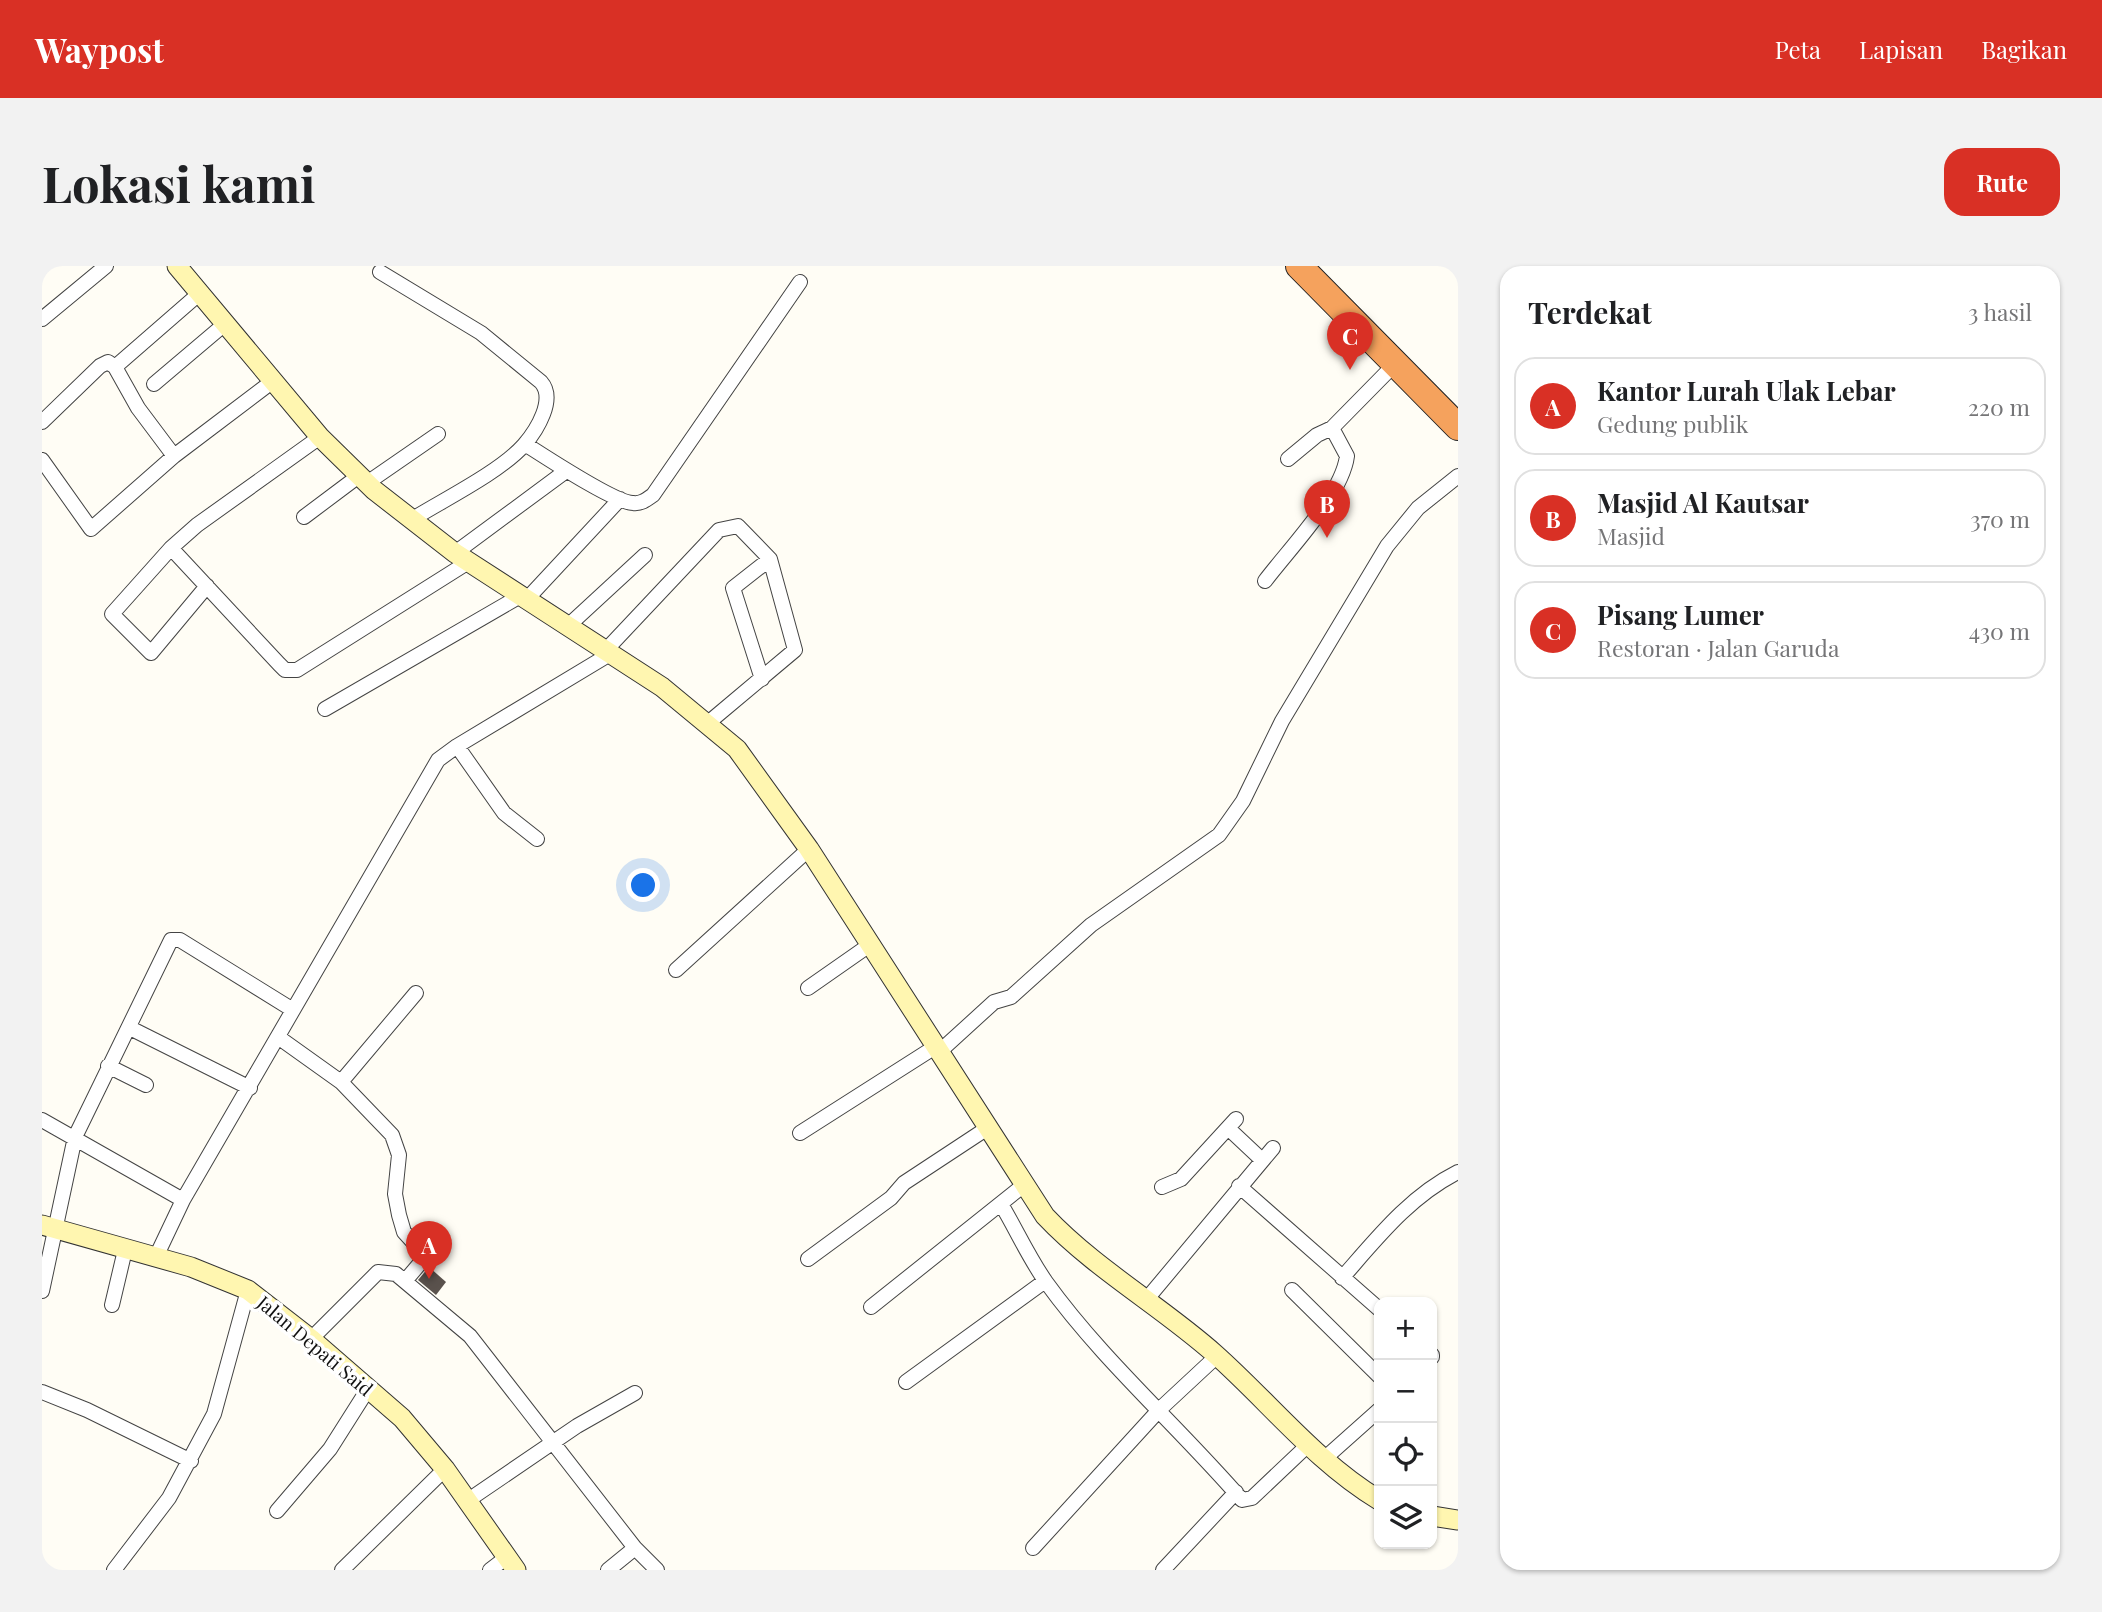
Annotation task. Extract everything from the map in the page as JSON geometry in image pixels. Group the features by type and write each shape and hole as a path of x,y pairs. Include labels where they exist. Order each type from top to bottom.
{"highway":[{"path":"1299,266 1458,427"}],"street":[{"path":"42,318 106,266"},
{"path":"177,266 320,437 363,479 411,520 462,557 662,687 708,723 746,761 809,849 871,944 986,1129 1058,1230 1217,1356 1308,1445 1374,1496"},
{"path":"380,272 481,332 541,382 548,399 525,444 411,520"},
{"path":"525,444 566,471 628,503 638,503 653,495 800,282"},
{"path":"115,368 200,293"},
{"path":"154,384 226,323"},
{"path":"42,422 100,366 108,362 115,368 138,408 174,456"},
{"path":"1287,459 1317,435 1332,428 1396,363"},
{"path":"42,460 91,529 174,456 273,381"},
{"path":"1265,581 1325,502 1343,471 1347,456 1332,428"},
{"path":"304,517 438,434"},
{"path":"206,586 151,653 115,620 113,610 171,548 197,525 320,437"},
{"path":"171,548 285,670 297,670 462,557 566,471"},
{"path":"800,1133 937,1050 994,1002 1011,997 1091,925 1219,835 1244,801 1282,721 1387,546 1418,508 1458,476"},
{"path":"325,709 524,597 620,499"},
{"path":"155,1259 184,1200 438,760 608,652 726,526 733,525 744,530 770,559 794,650 708,723"},
{"path":"568,626 645,555"},
{"path":"762,679 733,588 770,559"},
{"path":"457,746 504,813 537,839"},
{"path":"676,970 809,849"},
{"path":"42,1290 48,1227 75,1138 171,940 175,939 293,1010"},
{"path":"807,988 871,944"},
{"path":"341,1082 416,993"},
{"path":"130,1028 250,1088"},
{"path":"278,1037 341,1082 392,1135 398,1146 395,1194 399,1215 404,1232 424,1254 422,1261 405,1281"},
{"path":"108,1066 146,1085"},
{"path":"42,1120 184,1200"},
{"path":"1162,1187 1176,1183 1232,1124 1262,1160"},
{"path":"808,1259 891,1198 904,1183 986,1129"},
{"path":"1146,1300 1239,1186 1273,1149"},
{"path":"1342,1278 1398,1215 1435,1185 1458,1172"},
{"path":"871,1307 1024,1185"},
{"path":"1239,1186 1374,1305"},
{"path":"1002,1203 1045,1281 1113,1363 1160,1409 1242,1500 1252,1498 1308,1445"},
{"name":"Jalan Depati Said","path":"48,1227 219,1276 248,1290 311,1339 402,1418 445,1468 511,1564"},
{"path":"112,1305 125,1250"},
{"path":"311,1339 378,1272 391,1271 470,1336 635,1548 657,1570"},
{"path":"906,1382 1045,1281"},
{"path":"114,1570 154,1520 191,1461 214,1414 248,1290"},
{"path":"1292,1290 1374,1371"},
{"path":"1033,1548 1160,1409 1217,1356"},
{"path":"277,1511 330,1449 368,1389"},
{"path":"42,1392 87,1410 191,1461"},
{"path":"467,1501 635,1393"},
{"path":"1324,1459 1374,1414"},
{"path":"342,1570 445,1468"},
{"path":"1163,1570 1236,1492"},
{"path":"1437,1517 1458,1520"},
{"path":"608,1570 635,1548"},
{"path":"490,1570 511,1564"}],"building":[{"path":"429,1267 446,1282 436,1295 418,1280"}],"place":[{"name":"Pisang Lumer","path":"1350,370"},
{"name":"Masjid Al Kautsar","path":"1327,538"},
{"name":"Kantor Lurah Ulak Lebar","path":"429,1279"}]}
